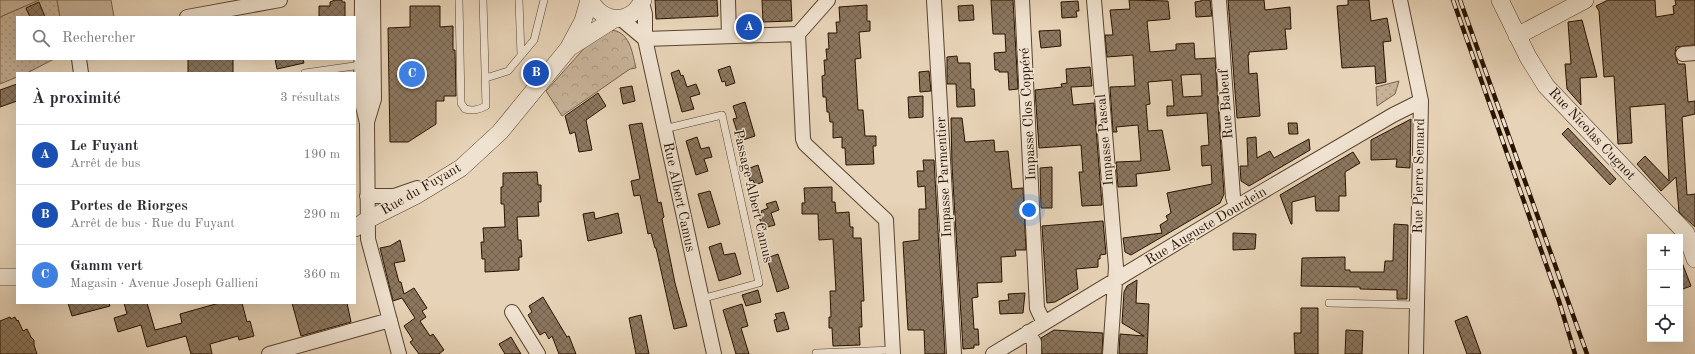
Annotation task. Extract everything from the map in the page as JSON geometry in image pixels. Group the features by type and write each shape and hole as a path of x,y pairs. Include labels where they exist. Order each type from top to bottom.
{"street":[{"path":"192,16 280,0"},
{"path":"362,0 361,98 367,123 368,196 359,223 368,239 399,354"},
{"path":"367,123 374,99 373,0"},
{"path":"590,0 594,8 602,14 617,18 645,39 798,34"},
{"name":"Rue du Fuyant","path":"359,223 415,196 461,168 500,132 568,49 583,20 590,0"},
{"path":"728,0 729,36"},
{"path":"828,0 798,34 802,139 805,144 886,220 893,352"},
{"name":"Impasse Parmentier","path":"934,0 954,354"},
{"name":"Impasse Clos Coppéré","path":"1022,0 1037,308 1044,323"},
{"name":"Impasse Pascal","path":"1094,0 1116,267 1110,354"},
{"name":"Rue Babeuf","path":"1219,0 1233,197 1236,207"},
{"name":"Rue Pierre Semard","path":"1400,0 1421,101 1416,354"},
{"name":"Rue Nicolas Cugnot","path":"1500,0 1528,57 1546,86 1686,233 1695,260"},
{"path":"1517,36 1585,0"},
{"name":"Rue du Fuyant","path":"568,49 617,18 634,12 643,2"},
{"name":"Rue Albert Camus","path":"643,2 645,14 645,39 714,354"},
{"path":"79,60 81,72"},
{"name":"Rue Auguste Dourdein","path":"992,354 1236,207 1393,115 1421,101"},
{"path":"368,196 394,196 407,192 461,168"},
{"path":"0,277 16,277"},
{"path":"512,312 538,354"},
{"path":"269,354 390,320"},
{"path":"1028,332 1034,342 1034,354"}],"lane":[{"path":"459,0 462,103 465,109 472,111 479,110 486,106 486,78 483,50 483,0"},
{"path":"519,0 521,55"},
{"path":"486,78 508,71 534,40 544,0"},
{"path":"311,72 361,64"},
{"name":"Passage Albert Camus","path":"664,129 722,115 759,282 702,299"},
{"path":"1329,303 1417,305"},
{"path":"816,353 893,352"}],"green space":[{"path":"0,0 39,0 0,17"},
{"path":"39,0 57,0 60,16 16,16 16,60 52,60 29,72 16,72 16,77 0,84 0,17"},
{"path":"57,0 111,0 114,16 60,16"},
{"path":"609,30 616,31 626,38 631,49 636,68 630,69 562,116 546,91 597,34"},
{"path":"1399,81 1395,94 1377,106 1376,87"}],"building":[{"path":"342,0 342,2 345,2 345,16 319,16 319,6 330,6 330,2"},
{"path":"655,0 717,0 718,16 656,19"},
{"path":"762,0 791,0 792,21 763,22"},
{"path":"991,0 1013,0 1018,89 1009,90 1008,72 999,72 999,70 995,70 994,53 1006,52 1005,34 993,34"},
{"path":"1129,0 1168,1 1170,19 1147,21 1150,52 1176,50 1176,44 1194,43 1195,59 1215,58 1224,194 1220,203 1131,255 1125,252 1123,238 1162,233 1160,225 1168,220 1166,216 1171,213 1167,193 1212,184 1211,165 1202,166 1201,146 1209,145 1207,113 1167,116 1167,106 1174,106 1172,80 1148,82 1150,104 1146,105 1148,131 1162,130 1170,170 1136,174 1137,186 1118,187 1116,162 1141,161 1138,125 1116,127 1117,132 1113,132 1110,87 1135,86 1133,55 1107,57 1105,35 1113,35 1110,10 1130,9","holes":["1201,74 1202,96 1183,97 1181,75"]},
{"path":"1210,0 1212,16 1196,17 1195,2"},
{"path":"1228,0 1264,0 1265,10 1290,7 1291,29 1285,29 1287,49 1249,52 1248,55 1249,74 1257,73 1260,116 1237,118"},
{"path":"1348,0 1369,0 1371,21 1387,18 1391,41 1383,42 1386,82 1376,84 1375,66 1342,68 1337,6 1348,5"},
{"path":"1608,0 1655,0 1656,17 1674,14 1673,6 1676,5 1675,0 1695,0 1695,45 1676,47 1675,54 1678,64 1685,64 1688,102 1695,101 1695,114 1682,117 1687,195 1695,194 1695,227 1679,212 1676,177 1661,191 1637,164 1645,156 1669,181 1665,104 1630,107 1632,143 1618,144 1614,76 1604,77 1599,11 1596,6"},
{"path":"1078,1 1079,11 1076,11 1077,17 1062,18 1061,2"},
{"path":"39,2 45,16 30,16 26,8"},
{"path":"867,5 867,21 870,21 870,31 859,32 861,58 855,59 858,110 863,110 865,136 876,136 876,146 873,146 874,164 846,165 845,148 842,148 842,137 833,138 833,122 830,122 829,112 827,112 826,97 823,97 822,76 825,75 824,60 827,60 826,49 829,49 828,33 837,33 836,22 840,22 839,7"},
{"path":"973,5 974,20 959,21 958,6"},
{"path":"410,6 440,6 440,27 453,26 456,96 444,96 444,101 436,101 436,124 408,142 390,142 388,28 410,27"},
{"path":"1582,20 1597,77 1580,78 1581,105 1567,89 1565,64 1571,64 1568,22"},
{"path":"1060,30 1061,46 1041,48 1039,31"},
{"path":"957,56 958,63 970,63 971,89 974,89 975,106 957,107 956,84 947,84 947,57"},
{"path":"188,60 233,60 233,72 188,72"},
{"path":"275,60 303,60 304,63 277,69"},
{"path":"730,66 735,83 726,86 725,81 722,82 718,70"},
{"path":"1090,67 1092,86 1071,87 1073,105 1094,103 1102,205 1082,206 1079,172 1083,172 1081,145 1039,148 1035,90 1062,87 1061,84 1067,83 1066,69"},
{"path":"679,70 681,76 683,75 687,87 696,84 700,94 690,97 694,109 682,112 671,73"},
{"path":"929,71 931,91 920,92 919,72"},
{"path":"16,84 16,101 0,107 0,90"},
{"path":"632,86 635,101 623,104 620,88"},
{"path":"598,93 606,106 586,120 592,150 579,152 575,132 570,134 565,116"},
{"path":"923,96 923,117 909,118 908,97"},
{"path":"745,102 755,136 740,141 733,119 737,118 733,106"},
{"path":"951,118 962,118 965,142 994,140 995,152 1008,151 1012,189 1023,188 1026,250 1015,250 1016,256 1001,257 1002,282 977,283 978,297 972,298 974,329 978,329 979,345 974,345 974,348 963,349 952,166"},
{"path":"1411,119 1410,168 1396,167 1397,159 1371,160 1371,140"},
{"path":"642,123 658,203 661,202 664,217 662,219 675,283 687,326 674,329 656,248 651,233 648,234 640,195 634,196 631,181 640,179 629,125"},
{"path":"1288,123 1297,123 1298,134 1289,134"},
{"path":"1568,128 1616,179 1610,185 1562,134"},
{"path":"697,137 701,149 709,147 712,157 704,159 708,171 696,175 686,141"},
{"path":"1256,137 1257,158 1270,151 1274,158 1309,139 1310,150 1249,186 1241,181 1240,166 1248,166 1247,138"},
{"path":"1353,152 1360,163 1345,172 1346,196 1339,196 1339,211 1316,211 1315,196 1292,202 1291,224 1280,195"},
{"path":"923,160 934,160 945,354 925,354 924,330 908,330 903,242 919,240 919,209 926,209 925,186 918,187 917,171 924,171"},
{"path":"758,165 763,182 755,185 753,180 750,181 747,169"},
{"path":"1052,167 1052,208 1041,208 1040,168"},
{"path":"537,172 538,185 541,185 541,202 538,202 539,216 517,217 518,240 521,240 522,257 519,257 519,270 485,272 485,259 482,259 481,242 484,242 483,228 505,227 504,204 501,204 503,173"},
{"path":"832,187 832,202 835,202 836,213 849,212 850,227 853,227 853,238 861,238 864,301 861,301 862,327 859,327 860,345 833,346 832,328 829,328 829,317 831,317 830,291 836,291 833,239 819,240 818,214 802,214 802,203 805,203 804,188"},
{"path":"710,191 720,224 708,228 698,194"},
{"path":"776,201 779,210 771,213 775,225 763,228 759,217 762,216 761,211 768,208 766,204"},
{"path":"594,212 595,219 618,213 622,233 588,241 583,214"},
{"path":"1103,221 1106,254 1100,255 1100,259 1098,259 1098,267 1076,269 1078,289 1055,302 1047,303 1042,226"},
{"path":"1394,224 1408,225 1407,299 1397,299 1397,290 1360,289 1360,287 1301,286 1302,258 1345,257 1345,270 1350,270 1350,272 1384,272 1385,261 1393,261"},
{"path":"1233,233 1256,234 1255,249 1233,250"},
{"path":"400,240 405,261 394,263 399,282 401,282 404,294 414,288 427,308 422,311 426,317 420,321 430,336 433,334 444,350 439,354 419,354 410,342 413,340 404,326 415,318 402,298 393,301 380,248 390,246"},
{"path":"721,243 724,255 735,253 741,274 719,281 709,247"},
{"path":"778,254 789,288 777,292 767,258"},
{"path":"1683,265 1691,286 1683,289"},
{"path":"1137,280 1136,303 1149,304 1147,354 1119,354 1120,334 1144,336 1122,323 1124,292 1127,286"},
{"path":"758,290 761,302 746,306 742,295"},
{"path":"1025,293 1023,313 1000,314 999,301 1009,300 1008,294"},
{"path":"543,297 567,337 569,336 576,354 559,354 552,336 549,339 545,332 540,335 528,315 532,312 529,306"},
{"path":"68,304 109,304 110,306 72,316"},
{"path":"124,304 147,304 155,330 182,323 180,314 215,304 242,304 247,322 250,321 254,336 239,340 238,336 210,344 212,354 191,354 186,336 147,347 141,325 118,332 114,318 127,314"},
{"path":"292,304 347,304 351,322 301,336"},
{"path":"742,304 748,326 741,328 749,354 736,354 723,310"},
{"path":"1301,308 1318,308 1318,354 1295,354 1294,333 1301,333"},
{"path":"784,312 789,329 777,332 774,320 777,319 775,314"},
{"path":"641,315 649,354 636,354 629,318"},
{"path":"1467,316 1481,354 1467,354 1455,321"},
{"path":"10,317 11,319 15,317 17,321 18,320 23,331 27,329 34,340 37,354 0,354 0,321"},
{"path":"1054,330 1103,333 1102,354 1042,354 1041,338"},
{"path":"1346,330 1363,331 1362,354 1345,354"},
{"path":"511,337 521,354 505,354 499,344"}],"railway":[{"path":"1453,0 1559,301 1575,354"},
{"path":"1460,0 1587,354"}],"place":[{"name":"Le Fuyant","path":"749,27"},
{"name":"Portes de Riorges","path":"536,73"},
{"name":"Gamm vert","path":"412,74"}]}
